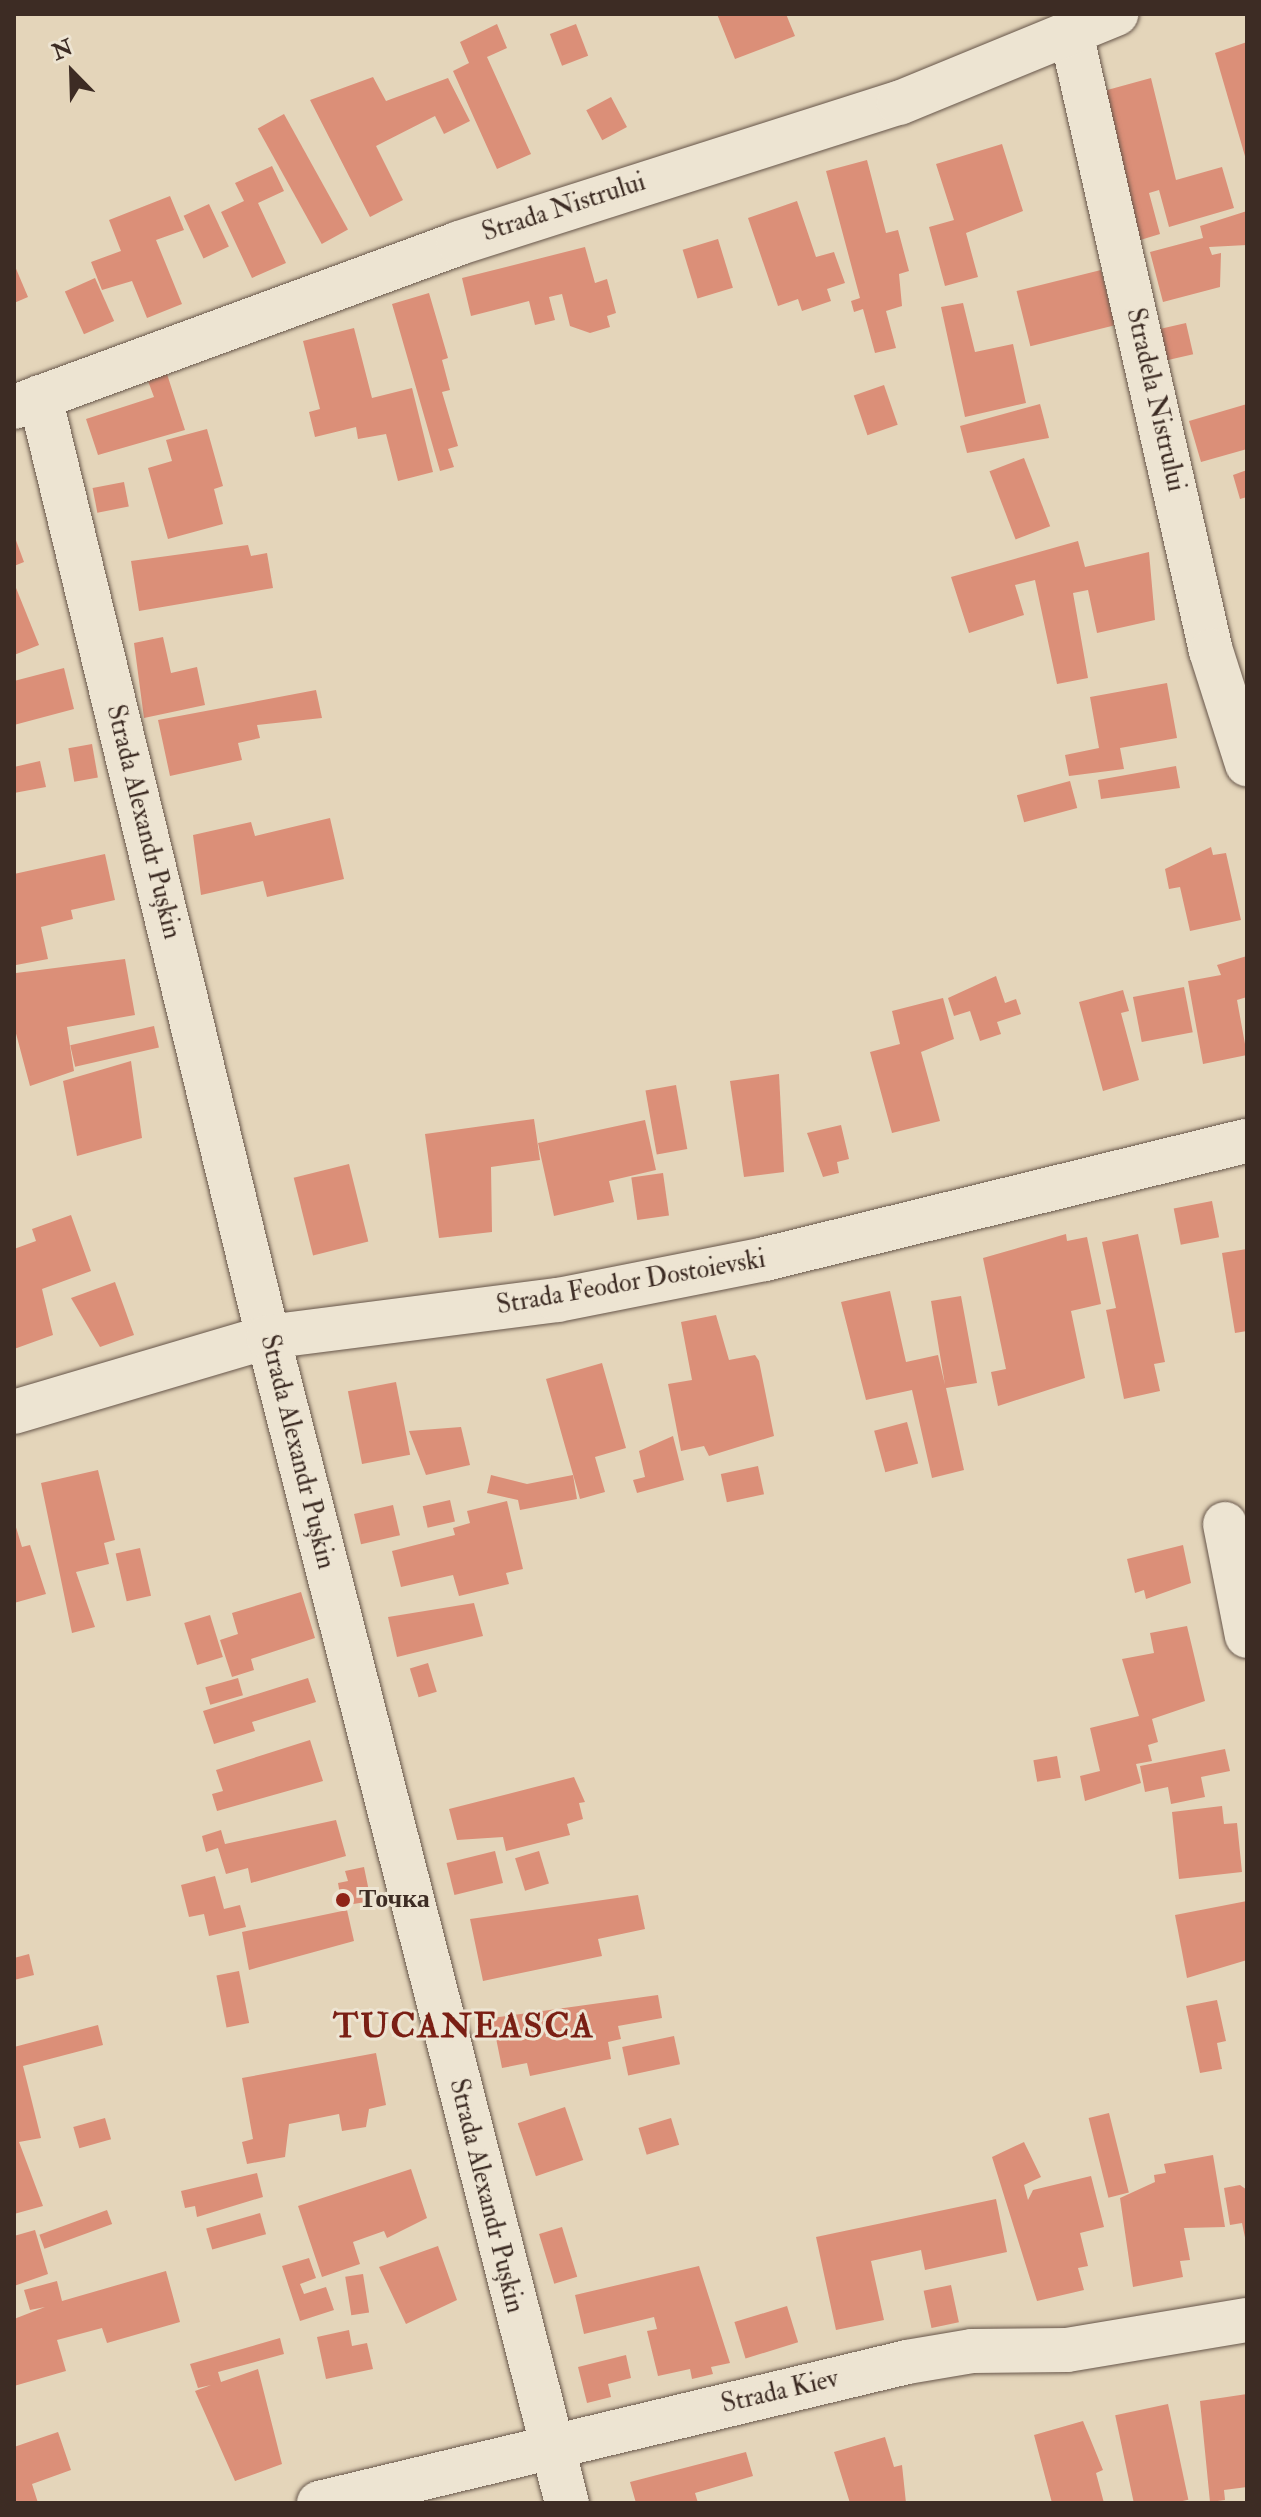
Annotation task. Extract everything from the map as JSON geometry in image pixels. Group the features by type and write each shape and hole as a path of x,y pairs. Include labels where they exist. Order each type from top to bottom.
{"street":[{"name":"Strada Nistrului","path":"27,402 459,243 899,103 1116,14"},
{"name":"Stradela Nistrului","path":"1071,33 1211,651 1247,764"},
{"name":"Strada Alexandr Pușkin","path":"27,402 550,2447 567,2503"},
{"name":"Strada Feodor Dostoievski","path":"14,1412 268,1337 558,1300 765,1259 1247,1141"},
{"path":"1225,1524 1247,1636"},
{"name":"Strada Kiev","path":"319,2503 907,2362 972,2351 1067,2350 1247,2320"}],"building":[{"path":"717,14 786,14 795,36 735,59"},
{"path":"497,24 507,48 487,57 531,154 497,169 453,71 469,63 460,42"},
{"path":"576,24 588,56 562,66 550,34"},
{"path":"1247,42 1247,163 1215,53"},
{"path":"373,77 386,101 448,78 470,121 444,134 435,116 376,146 403,200 370,217 310,100"},
{"path":"1151,78 1176,180 1222,167 1234,208 1169,227 1159,190 1149,193 1160,234 1137,241 1100,92"},
{"path":"611,97 627,127 602,140 586,110"},
{"path":"284,114 348,229 322,244 258,129"},
{"path":"1002,144 1023,211 966,233 978,277 945,286 929,227 954,220 936,164"},
{"path":"867,160 886,233 898,230 909,271 899,274 902,306 886,311 896,348 875,353 863,309 854,312 851,301 860,298 826,171"},
{"path":"272,166 284,191 258,203 286,263 252,278 221,212 244,201 235,183"},
{"path":"170,196 184,230 156,240 182,304 147,318 132,281 102,290 91,262 121,251 109,220"},
{"path":"797,201 816,257 834,252 845,283 827,289 831,301 802,311 798,299 778,306 748,218"},
{"path":"209,204 229,247 203,258 184,216"},
{"path":"1247,211 1247,245 1209,247 1212,255 1221,253 1220,287 1163,302 1150,252 1203,238 1200,226"},
{"path":"718,239 733,288 698,299 683,250"},
{"path":"585,247 595,283 607,279 616,313 607,316 610,327 590,333 570,326 562,294 549,297 555,320 535,325 529,301 471,316 462,278"},
{"path":"14,264 28,297 14,303"},
{"path":"1101,270 1115,325 1030,346 1017,291"},
{"path":"95,278 114,321 84,334 65,291"},
{"path":"429,293 448,358 442,360 450,390 442,392 458,446 448,449 454,467 440,471 392,304"},
{"path":"963,303 975,352 1013,344 1026,403 965,417 941,307"},
{"path":"1186,323 1193,354 1166,360 1159,329"},
{"path":"354,328 372,398 412,388 433,472 398,481 386,434 358,439 356,427 315,437 309,412 320,409 303,341"},
{"path":"167,374 185,430 98,455 86,419 154,397 148,381"},
{"path":"884,385 898,425 867,435 854,395"},
{"path":"1040,404 1049,438 967,453 960,426"},
{"path":"1247,404 1247,449 1201,462 1189,421"},
{"path":"207,429 223,486 214,489 223,524 168,539 148,468 172,461 166,440"},
{"path":"1024,458 1050,526 1016,539 989,471"},
{"path":"1247,470 1247,497 1240,499 1233,475"},
{"path":"124,482 129,507 97,513 93,488"},
{"path":"14,535 24,562 14,566"},
{"path":"1078,541 1085,567 1149,552 1155,620 1097,633 1088,590 1073,593 1088,678 1057,684 1035,580 1015,585 1024,615 969,633 951,577"},
{"path":"248,545 251,556 267,553 273,588 139,611 131,561"},
{"path":"14,583 39,645 14,655"},
{"path":"163,637 171,673 197,667 205,705 144,718 134,643"},
{"path":"64,668 74,709 14,725 14,681"},
{"path":"1167,683 1177,738 1120,748 1124,769 1069,776 1065,755 1099,748 1090,697"},
{"path":"316,690 322,718 257,725 260,738 238,743 242,760 170,776 158,720"},
{"path":"92,744 98,777 74,782 68,748"},
{"path":"40,761 46,787 14,793 14,767"},
{"path":"1176,766 1180,788 1101,799 1098,780"},
{"path":"1070,781 1077,808 1024,822 1017,795"},
{"path":"330,818 344,879 267,897 263,881 201,895 193,835 251,822 255,836"},
{"path":"1211,847 1213,855 1226,853 1241,920 1190,931 1180,887 1169,889 1165,869"},
{"path":"105,854 115,900 71,910 73,919 41,927 48,959 16,965 14,874"},
{"path":"1247,956 1247,997 1237,1000 1247,1055 1203,1064 1188,981 1221,975 1217,965"},
{"path":"125,959 135,1015 67,1027 74,1071 30,1086 14,1026 16,973"},
{"path":"996,976 1005,1003 1016,999 1021,1014 997,1022 1001,1034 980,1041 970,1011 954,1016 948,998"},
{"path":"1184,987 1193,1032 1142,1042 1133,997"},
{"path":"1123,990 1129,1011 1121,1013 1139,1080 1103,1091 1079,1002"},
{"path":"943,998 954,1039 921,1052 940,1121 892,1133 870,1052 900,1044 892,1011"},
{"path":"154,1026 159,1047 75,1067 70,1045"},
{"path":"131,1061 142,1138 77,1156 63,1081"},
{"path":"779,1074 784,1172 744,1177 730,1081"},
{"path":"676,1085 687,1149 657,1154 645,1090"},
{"path":"534,1119 540,1160 491,1167 492,1232 439,1238 425,1134"},
{"path":"645,1120 656,1170 609,1181 614,1202 554,1216 538,1143"},
{"path":"841,1125 849,1159 837,1162 839,1173 823,1177 807,1133"},
{"path":"349,1164 368,1242 313,1255 294,1178"},
{"path":"663,1173 669,1216 637,1220 631,1177"},
{"path":"1212,1201 1219,1237 1181,1245 1174,1208"},
{"path":"71,1215 91,1271 42,1289 53,1335 14,1349 14,1249 36,1241 32,1229"},
{"path":"1066,1234 1067,1241 1087,1237 1101,1304 1071,1311 1085,1378 998,1406 991,1372 1006,1369 983,1258"},
{"path":"1138,1234 1165,1362 1154,1364 1160,1391 1124,1399 1106,1310 1116,1308 1102,1242"},
{"path":"1247,1249 1247,1331 1235,1333 1222,1253"},
{"path":"115,1282 134,1335 100,1347 71,1298"},
{"path":"890,1291 906,1362 938,1355 945,1385 931,1301 961,1296 977,1383 946,1388 964,1470 932,1478 912,1390 866,1400 841,1302"},
{"path":"716,1315 729,1360 755,1355 759,1361 774,1436 709,1456 704,1446 681,1451 668,1384 692,1380 681,1322"},
{"path":"602,1363 626,1448 595,1457 605,1492 580,1499 546,1379"},
{"path":"396,1382 410,1455 362,1464 348,1391"},
{"path":"907,1422 918,1464 885,1472 874,1431"},
{"path":"461,1427 470,1465 426,1475 409,1431"},
{"path":"673,1436 684,1480 637,1493 633,1480 645,1477 639,1451"},
{"path":"758,1466 764,1494 727,1502 721,1474"},
{"path":"98,1470 115,1540 104,1543 109,1564 76,1572 95,1627 72,1633 41,1483"},
{"path":"491,1475 527,1484 573,1475 577,1499 520,1510 518,1500 487,1493"},
{"path":"450,1500 455,1521 428,1528 423,1506"},
{"path":"507,1501 523,1569 506,1573 509,1584 459,1596 453,1575 401,1587 392,1551 455,1535 453,1528 470,1523 467,1511"},
{"path":"393,1505 400,1535 361,1544 354,1514"},
{"path":"15,1524 22,1547 30,1545 46,1594 14,1603"},
{"path":"1183,1545 1191,1583 1146,1599 1144,1590 1135,1593 1127,1559"},
{"path":"140,1548 151,1596 127,1601 116,1554"},
{"path":"301,1592 315,1638 251,1659 254,1670 232,1677 220,1640 238,1634 232,1613"},
{"path":"474,1603 483,1636 397,1657 388,1617"},
{"path":"210,1615 223,1657 197,1665 184,1623"},
{"path":"1187,1626 1205,1701 1152,1719 1158,1742 1148,1745 1152,1761 1136,1764 1141,1783 1085,1801 1080,1776 1100,1771 1090,1728 1139,1716 1122,1659 1154,1653 1150,1633"},
{"path":"428,1663 437,1692 419,1697 410,1669"},
{"path":"238,1678 243,1695 210,1705 205,1687"},
{"path":"308,1678 316,1702 252,1722 255,1731 214,1744 203,1711"},
{"path":"310,1740 323,1781 217,1811 212,1794 223,1791 216,1770"},
{"path":"1225,1749 1230,1771 1201,1777 1205,1797 1171,1804 1168,1787 1145,1792 1140,1766"},
{"path":"1057,1756 1061,1778 1037,1782 1033,1760"},
{"path":"574,1777 585,1802 579,1803 583,1819 567,1824 570,1835 506,1851 503,1837 457,1840 449,1809"},
{"path":"1222,1806 1224,1824 1237,1823 1242,1872 1179,1879 1172,1812"},
{"path":"336,1820 346,1856 251,1883 248,1868 226,1874 218,1848 206,1852 202,1836 221,1830 225,1844"},
{"path":"495,1851 503,1883 454,1895 446,1863"},
{"path":"539,1851 549,1884 525,1891 515,1858"},
{"path":"364,1867 371,1901 342,1906 338,1883 348,1881 345,1871"},
{"path":"215,1876 224,1909 240,1905 246,1927 209,1936 204,1914 189,1917 181,1885"},
{"path":"638,1895 645,1929 598,1939 602,1956 483,1981 470,1919"},
{"path":"1247,1901 1247,1960 1187,1978 1175,1915"},
{"path":"347,1910 354,1941 249,1970 242,1932"},
{"path":"29,1954 34,1975 14,1980 14,1958"},
{"path":"239,1971 249,2023 227,2027 216,1975"},
{"path":"658,1995 662,2018 618,2026 621,2039 608,2042 611,2059 530,2076 527,2063 502,2068 492,2018"},
{"path":"1217,2000 1226,2041 1217,2043 1222,2069 1200,2073 1186,2006"},
{"path":"98,2025 103,2045 23,2066 41,2138 19,2142 43,2206 14,2214 14,2047"},
{"path":"674,2036 680,2064 628,2075 622,2047"},
{"path":"376,2053 386,2105 369,2109 366,2127 342,2131 339,2114 289,2124 285,2157 247,2164 242,2142 253,2139 242,2078"},
{"path":"565,2107 583,2160 536,2176 518,2123"},
{"path":"1109,2113 1129,2193 1108,2198 1089,2118"},
{"path":"105,2118 111,2139 79,2148 73,2127"},
{"path":"671,2118 679,2145 647,2155 638,2128"},
{"path":"1024,2142 1041,2177 1024,2185 1028,2200 1033,2190 1091,2176 1104,2227 1080,2233 1088,2266 1078,2268 1084,2290 1037,2301 992,2157"},
{"path":"1213,2155 1225,2227 1184,2228 1190,2260 1180,2261 1183,2277 1133,2287 1120,2198 1155,2182 1154,2175 1166,2173 1164,2164"},
{"path":"411,2169 427,2218 387,2238 384,2231 353,2242 360,2264 322,2277 298,2206"},
{"path":"257,2173 263,2197 197,2217 195,2206 185,2208 181,2191"},
{"path":"1240,2185 1247,2190 1247,2247 1242,2223 1230,2225 1224,2188"},
{"path":"996,2199 1007,2252 925,2270 921,2250 871,2261 884,2320 836,2330 816,2237"},
{"path":"107,2210 112,2224 44,2249 39,2235"},
{"path":"260,2213 266,2234 212,2250 206,2228"},
{"path":"562,2227 577,2277 554,2284 539,2234"},
{"path":"35,2230 48,2274 14,2286 14,2236"},
{"path":"438,2246 457,2300 406,2324 379,2267"},
{"path":"309,2258 316,2278 300,2284 304,2294 326,2287 334,2310 300,2321 282,2266"},
{"path":"699,2266 730,2363 711,2367 713,2374 692,2379 690,2369 658,2376 647,2331 657,2329 654,2317 584,2334 575,2295"},
{"path":"166,2271 180,2322 107,2343 102,2328 57,2340 66,2371 14,2386 14,2319 45,2307 30,2310 24,2290 57,2281 62,2301"},
{"path":"363,2274 369,2313 351,2315 345,2277"},
{"path":"951,2285 959,2322 932,2328 924,2291"},
{"path":"787,2306 798,2342 746,2358 734,2322"},
{"path":"349,2330 352,2346 367,2343 373,2369 326,2379 317,2337"},
{"path":"280,2338 284,2354 218,2372 221,2382 258,2369 282,2464 235,2481 195,2391 211,2385 198,2388 190,2364"},
{"path":"626,2355 631,2378 608,2384 611,2397 587,2403 578,2367"},
{"path":"1247,2394 1247,2487 1224,2490 1225,2500 1210,2502 1200,2401"},
{"path":"1168,2404 1188,2500 1134,2503 1115,2415"},
{"path":"1083,2421 1103,2470 1096,2473 1104,2503 1052,2503 1034,2435"},
{"path":"58,2432 71,2470 32,2484 38,2503 14,2503 14,2447"},
{"path":"885,2437 894,2467 902,2465 906,2503 850,2503 834,2452"},
{"path":"746,2452 753,2476 695,2493 698,2503 636,2503 630,2482"}],"place":[{"name":"Точка","path":"343,1900"}],"district":[{"name":"TUCANEASCA","path":"464,2027"}]}
